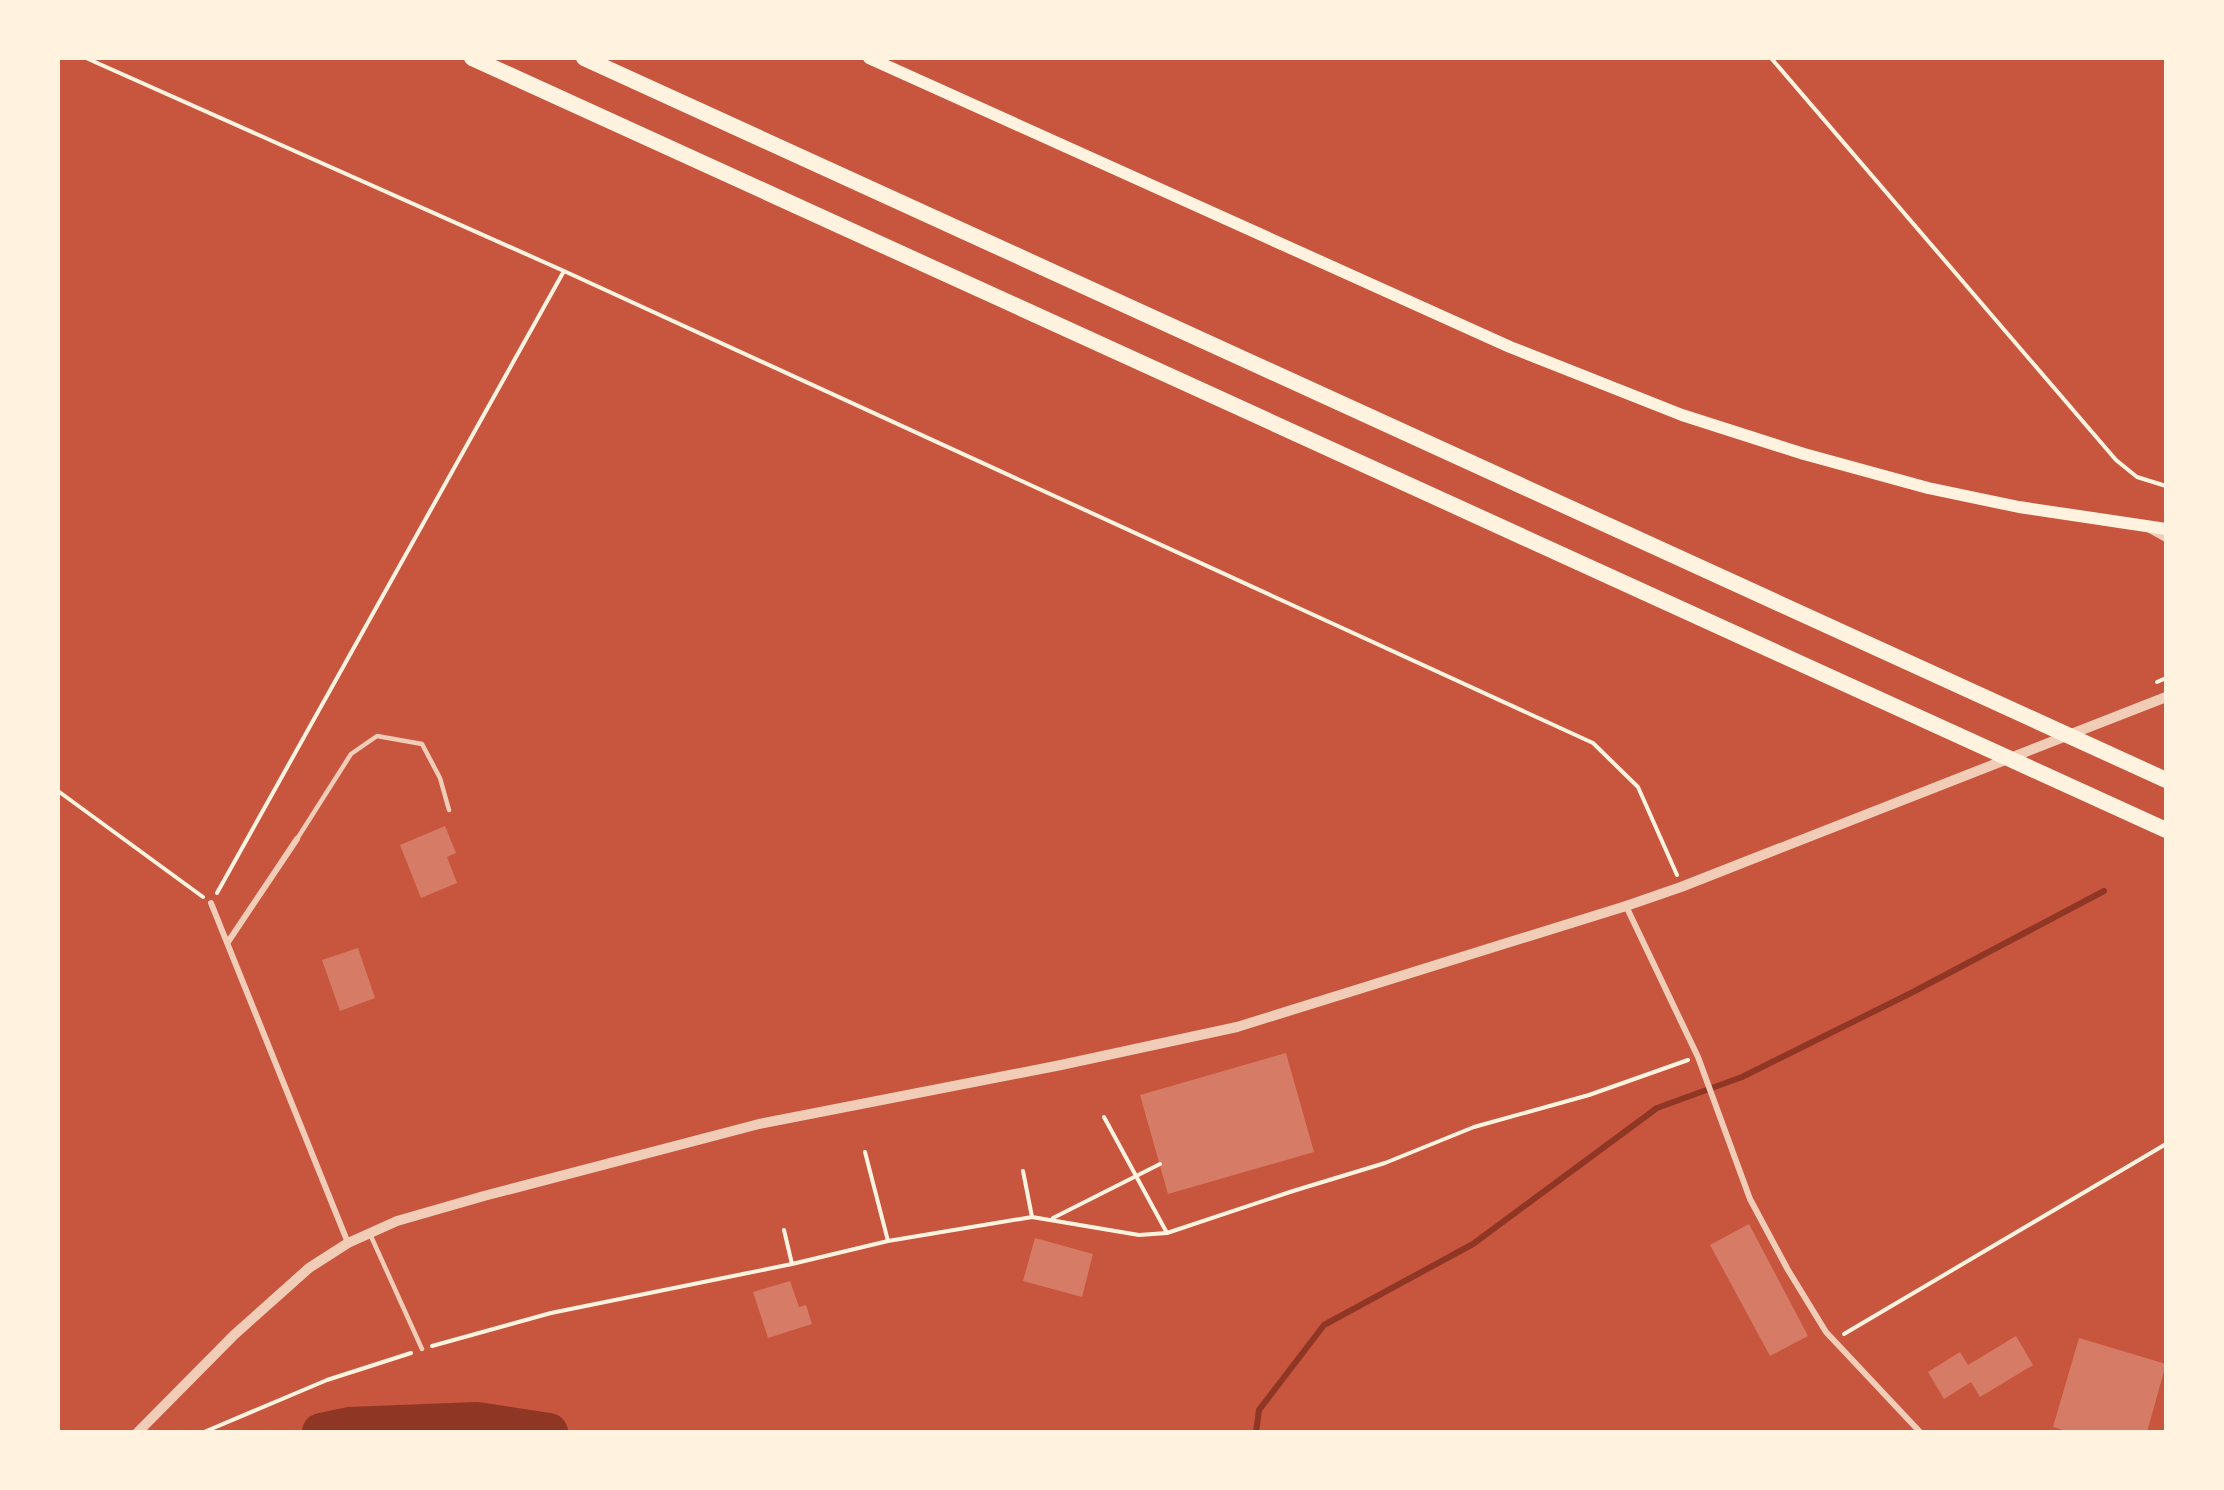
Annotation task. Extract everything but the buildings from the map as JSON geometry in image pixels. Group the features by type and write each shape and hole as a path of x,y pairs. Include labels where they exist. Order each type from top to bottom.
{"highway":[{"path":"472,58 2166,830"},
{"path":"584,58 2166,780"}],"main road":[{"path":"869,58 1510,347 1683,415 1804,454 1928,488 2019,507 2166,529"}],"street":[{"path":"2147,526 2166,537"},
{"path":"138,1431 270,1301 309,1268 348,1243 427,1211 759,1124 1061,1065 1237,1027 1626,906 1703,879 2166,697"},
{"path":"228,942 297,838"},
{"path":"212,903 348,1243"},
{"path":"1626,906 1698,1057 1750,1199 1809,1306 1833,1340 1920,1431"}],"lane":[{"path":"297,838 351,754 377,736 422,744 440,778 449,810"},
{"path":"369,1233 422,1349"}],"path":[{"path":"86,58 564,271 1593,743 1638,787 1676,872"},
{"path":"1771,58 2115,460 2137,477 2166,486"},
{"path":"58,791 212,903 564,271"},
{"path":"204,1431 327,1380 422,1349 551,1313 792,1264 888,1241 1032,1217 1139,1235 1167,1233 1385,1163 1474,1127 1589,1095 1698,1057"},
{"path":"1104,1117 1167,1233"},
{"path":"1833,1340 2166,1144"},
{"path":"865,1152 888,1241"},
{"path":"1052,1219 1160,1164"},
{"path":"1023,1171 1032,1217"},
{"path":"784,1230 792,1264"}],"waterway":[{"path":"1256,1432 1259,1410 1324,1325 1473,1244 1657,1108 1742,1077 1913,992 2104,891"},
{"path":"321,1432 349,1426 477,1421 549,1432"}]}
